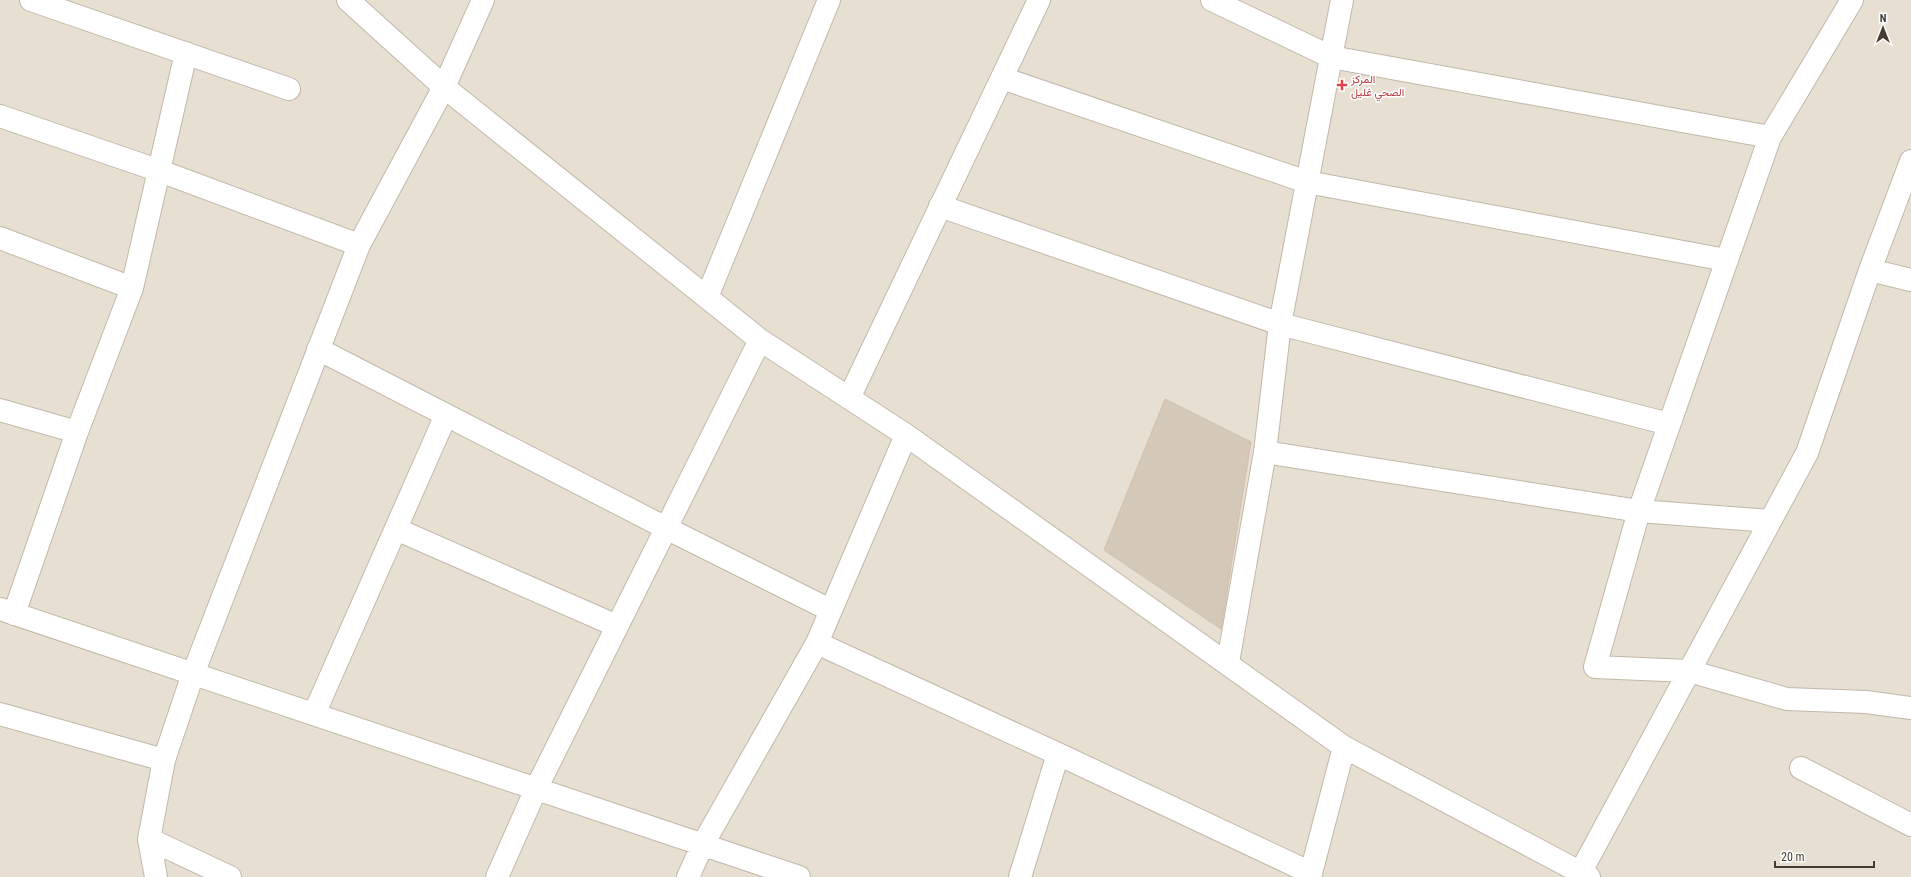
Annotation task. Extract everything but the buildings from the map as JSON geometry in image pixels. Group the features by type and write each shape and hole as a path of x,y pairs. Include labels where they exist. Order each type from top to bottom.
{"street":[{"path":"31,0 289,89"},
{"path":"348,0 444,86 760,340 906,435 1228,662 1344,746 1582,875 1770,521 1808,453 1870,270 1911,161"},
{"path":"156,877 149,839 164,760 193,674 359,245 444,86 483,0"},
{"path":"707,297 829,0"},
{"path":"849,398 1039,0"},
{"path":"1212,0 1331,57 1770,137"},
{"path":"1228,662 1265,452 1280,324 1342,0"},
{"path":"1852,0 1770,137 1639,511 1595,667 1690,671 1787,699 1866,702 1911,708"},
{"path":"186,53 132,288 7,611 798,877"},
{"path":"1002,78 1307,182 1726,260"},
{"path":"0,116 160,171 359,245"},
{"path":"940,206 1280,324 1669,424"},
{"path":"0,238 132,288"},
{"path":"1870,270 1911,280"},
{"path":"497,877 536,789 760,340"},
{"path":"318,349 666,528 830,610"},
{"path":"0,410 77,432"},
{"path":"314,714 446,415"},
{"path":"688,877 703,844 817,643 906,435"},
{"path":"1265,452 1639,511 1770,521"},
{"path":"396,528 617,626"},
{"path":"817,643 1058,754 1310,875 1344,746"},
{"path":"0,714 164,760"},
{"path":"1020,877 1058,754"},
{"path":"1801,768 1911,825"},
{"path":"149,839 230,877"}],"shaded area":[{"path":"0,0 1911,0 1911,877 0,877"}],"place":[{"name":"المركز الصحي غليل","path":"1342,85"}]}
